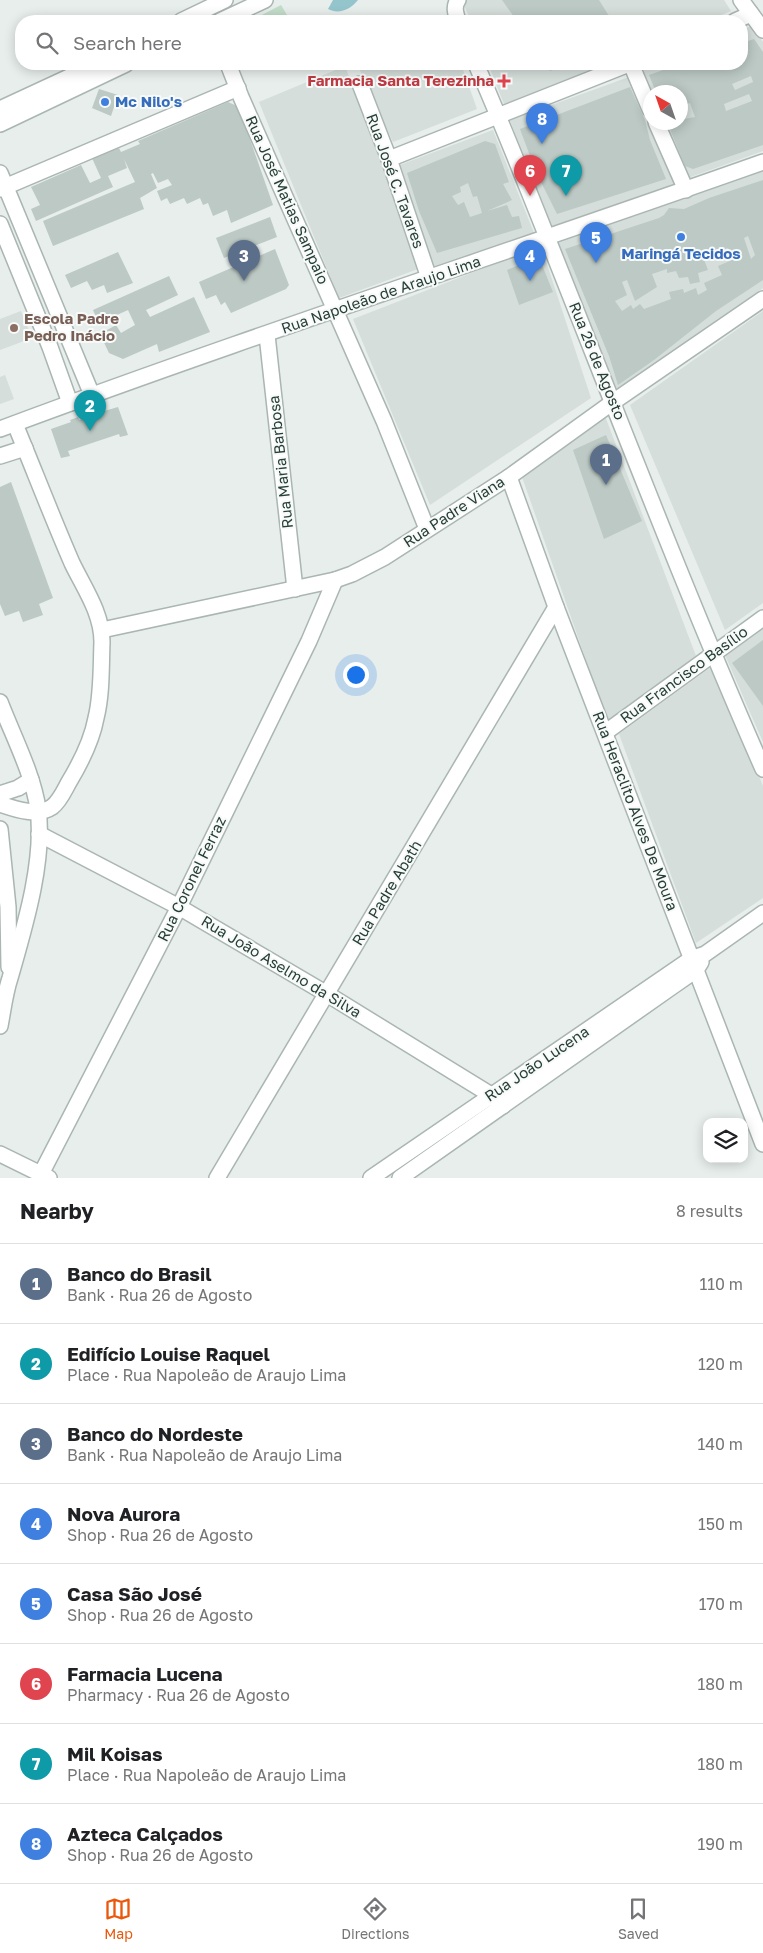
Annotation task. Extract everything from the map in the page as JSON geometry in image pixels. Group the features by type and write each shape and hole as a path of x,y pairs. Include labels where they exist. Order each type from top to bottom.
{"street":[{"path":"196,15 224,0"},
{"path":"233,15 265,0"},
{"path":"741,0 763,30"},
{"path":"457,2 458,15"},
{"path":"0,109 84,70"},
{"path":"0,124 113,70"},
{"name":"Rua José Matias Sampaio","path":"230,70 384,421 427,529"},
{"name":"Rua 26 de Agosto","path":"479,70 499,116 712,654 763,769"},
{"path":"389,159 615,70"},
{"path":"633,70 643,93"},
{"name":"Rua José C. Tavares","path":"360,84 389,159 429,278"},
{"path":"92,395 2,183 238,88"},
{"path":"660,130 686,190"},
{"name":"Rua Napoleão de Araujo Lima","path":"0,429 336,309 763,162"},
{"path":"0,224 50,347 70,403"},
{"name":"Rua Padre Viana","path":"102,630 335,580 369,566 509,476 763,299"},
{"name":"Rua Maria Barbosa","path":"267,335 295,589"},
{"path":"0,804 20,810 38,811 52,807 72,777 93,731 97,716 102,630 99,619 73,564 15,424"},
{"path":"0,456 25,448"},
{"name":"Rua Heraclito Alves De Moura","path":"509,476 556,606 697,961 763,1144"},
{"name":"Rua Coronel Ferraz","path":"45,1176 309,641 335,580"},
{"name":"Rua Padre Abath","path":"216,1178 328,994 556,606"},
{"name":"Rua Francisco Basílio","path":"606,732 763,618"},
{"path":"0,702 30,780 38,811 40,834 38,857 26,923 10,979 0,1026"},
{"path":"0,794 18,788 30,780"},
{"path":"0,829 8,906 10,979"},
{"name":"Rua João Aselmo da Silva","path":"40,834 179,906 328,994 491,1095 503,1106"},
{"name":"Rua João Lucena","path":"400,1178 503,1106 763,913"},
{"name":"Rua João Lucena","path":"372,1178 491,1095 697,961"},
{"path":"0,1154 45,1176"}],"shaded area":[{"path":"465,0 724,0 731,11 721,15 468,15 463,3"},
{"path":"752,26 763,42 763,151 685,179 664,130 688,130 688,85 646,85 640,72 645,70 748,70 748,28"},
{"path":"335,70 347,70 383,165 418,269 339,298 259,102"},
{"path":"360,70 463,70 477,109 393,142"},
{"path":"490,70 592,70 504,104"},
{"path":"629,77 643,107 643,130 654,130 676,187 550,229 510,120"},
{"path":"493,130 534,233 433,269 397,166"},
{"path":"763,167 763,288 617,391 557,241"},
{"path":"541,246 591,398 430,505 353,319"},
{"name":"Escola Padre Pedro Inácio","path":"21,311 32,338 0,350 0,319"},
{"path":"763,311 763,603 725,630 630,405"},
{"name":"Escola Padre Pedro Inácio","path":"5,375 14,399 0,404 0,377"},
{"path":"605,416 696,656 608,723 521,474"},
{"path":"763,628 763,742 725,655"},
{"path":"714,665 763,786 763,898 696,943 619,734"}],"green space":[{"path":"281,5 287,15 262,15"}],"water":[{"path":"333,0 358,0 348,8 332,11 328,9"}],"building":[{"path":"502,0 599,0 608,15 513,15"},
{"path":"754,39 763,52 763,145 693,169 685,166 670,130 688,130 688,118 695,117 690,103 688,104 688,85 653,85 649,75 663,70 748,70 748,41","holes":["751,76 753,82 735,90 732,84","749,94 752,101 726,111 724,104"]},
{"path":"630,87 643,116 643,130 648,130 666,179 557,214 536,172 520,129"},
{"name":"Mc Nilo's","path":"99,89 118,95 111,116 92,108"},
{"path":"228,102 237,106 273,205 231,223 227,210 213,216 208,203 203,205 200,198 187,204 184,198 170,204 167,198 161,201 157,191 172,185 168,179 158,183 153,173 151,174 157,188 140,198 144,209 53,246 43,221 135,182 124,159 127,168 108,176 113,187 36,221 31,209 40,205 31,187 81,165 90,183 101,178 92,158 119,148 121,152 140,144 138,141"},
{"path":"485,141 495,144 509,182 503,184 512,200 487,211 507,205 512,217 519,216 522,228 437,253 419,211 407,173","holes":["468,183 473,197 477,196 482,213 470,217 464,202 458,205 452,196 461,192 460,187"]},
{"path":"763,180 763,280 716,311 654,360 618,385 609,356 565,249 659,218 669,208 684,209 709,198","holes":["748,236 755,255 751,259 744,238","728,248 732,260 718,266 722,275 704,283 707,290 698,295 696,288 684,293 683,289 669,292 671,299 644,309 640,304 633,309 631,305 622,311 615,301 627,295 622,282 627,280 635,301 657,287 652,274 667,269 667,273 676,271 679,278 688,277 690,284 700,282 698,273 708,270 703,257"]},
{"path":"270,217 277,237 224,258 216,238"},
{"path":"275,249 289,285 286,289 231,313 225,302 221,305 216,295 206,299 199,282"},
{"path":"118,252 133,283 107,293 104,285 92,290 87,281 71,288 65,275"},
{"path":"534,259 542,265 553,292 519,305 507,270"},
{"path":"169,276 178,295 146,310 150,317 194,297 210,332 159,352 157,344 123,359 109,353 100,334 116,325 121,333 135,325 128,310 99,323 93,310"},
{"path":"118,407 128,435 120,437 119,434 68,451 70,456 61,458 51,429 71,422 70,420 78,417 79,420 87,418 86,414 93,412 94,414"},
{"path":"606,435 642,521 604,539 573,450"},
{"path":"11,482 53,598 39,604 43,615 23,622 19,611 5,616 0,604 0,487"},
{"path":"763,640 763,706 732,663"}],"place":[{"name":"Farmacia Santa Terezinha","path":"504,81"},
{"name":"Mc Nilo's","path":"105,102"},
{"name":"Azteca Calçados","path":"542,144"},
{"name":"Farmacia Lucena","path":"530,196"},
{"name":"Mil Koisas","path":"566,196"},
{"name":"Maringá Tecidos","path":"681,237"},
{"name":"Casa São José","path":"596,263"},
{"name":"Banco do Nordeste","path":"244,281"},
{"name":"Nova Aurora","path":"530,281"},
{"name":"Escola Padre Pedro Inácio","path":"14,328"},
{"name":"Edifício Louise Raquel","path":"90,431"},
{"name":"Banco do Brasil","path":"606,485"}]}
